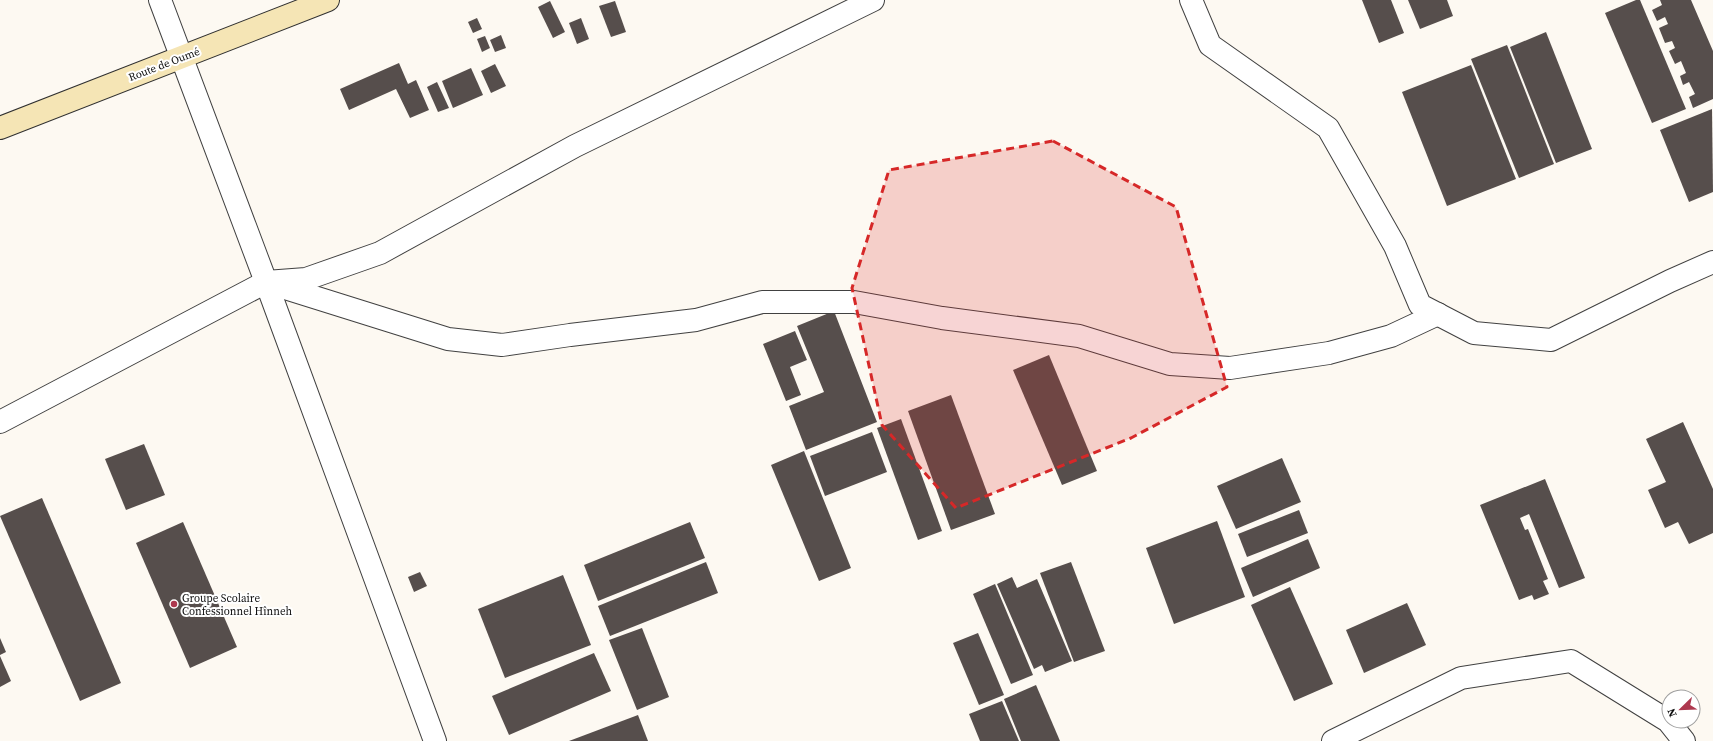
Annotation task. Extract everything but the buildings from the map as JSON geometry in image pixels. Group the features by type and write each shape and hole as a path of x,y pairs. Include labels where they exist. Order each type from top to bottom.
{"main road":[{"name":"Route de Oumé","path":"0,128 328,0"}],"street":[{"path":"160,0 266,282 435,741"},
{"path":"0,422 266,282 306,279 380,253 575,146 873,0"},
{"path":"1191,0 1210,45 1328,128 1395,246 1420,305 1474,333 1551,340 1670,281 1713,262"},
{"path":"266,282 448,339 502,345 570,335 696,320 762,302 854,302 942,318 1078,336 1170,364 1230,368 1329,353 1391,336 1438,314"},
{"path":"1333,741 1461,678 1571,661 1668,721 1684,741"}],"highlighted area":[{"path":"1053,141 1176,207 1227,387 1131,438 956,508 882,425 852,288 889,170"}],"place":[{"name":"Groupe Scolaire Confessionnel Hînneh","path":"174,604"}]}
